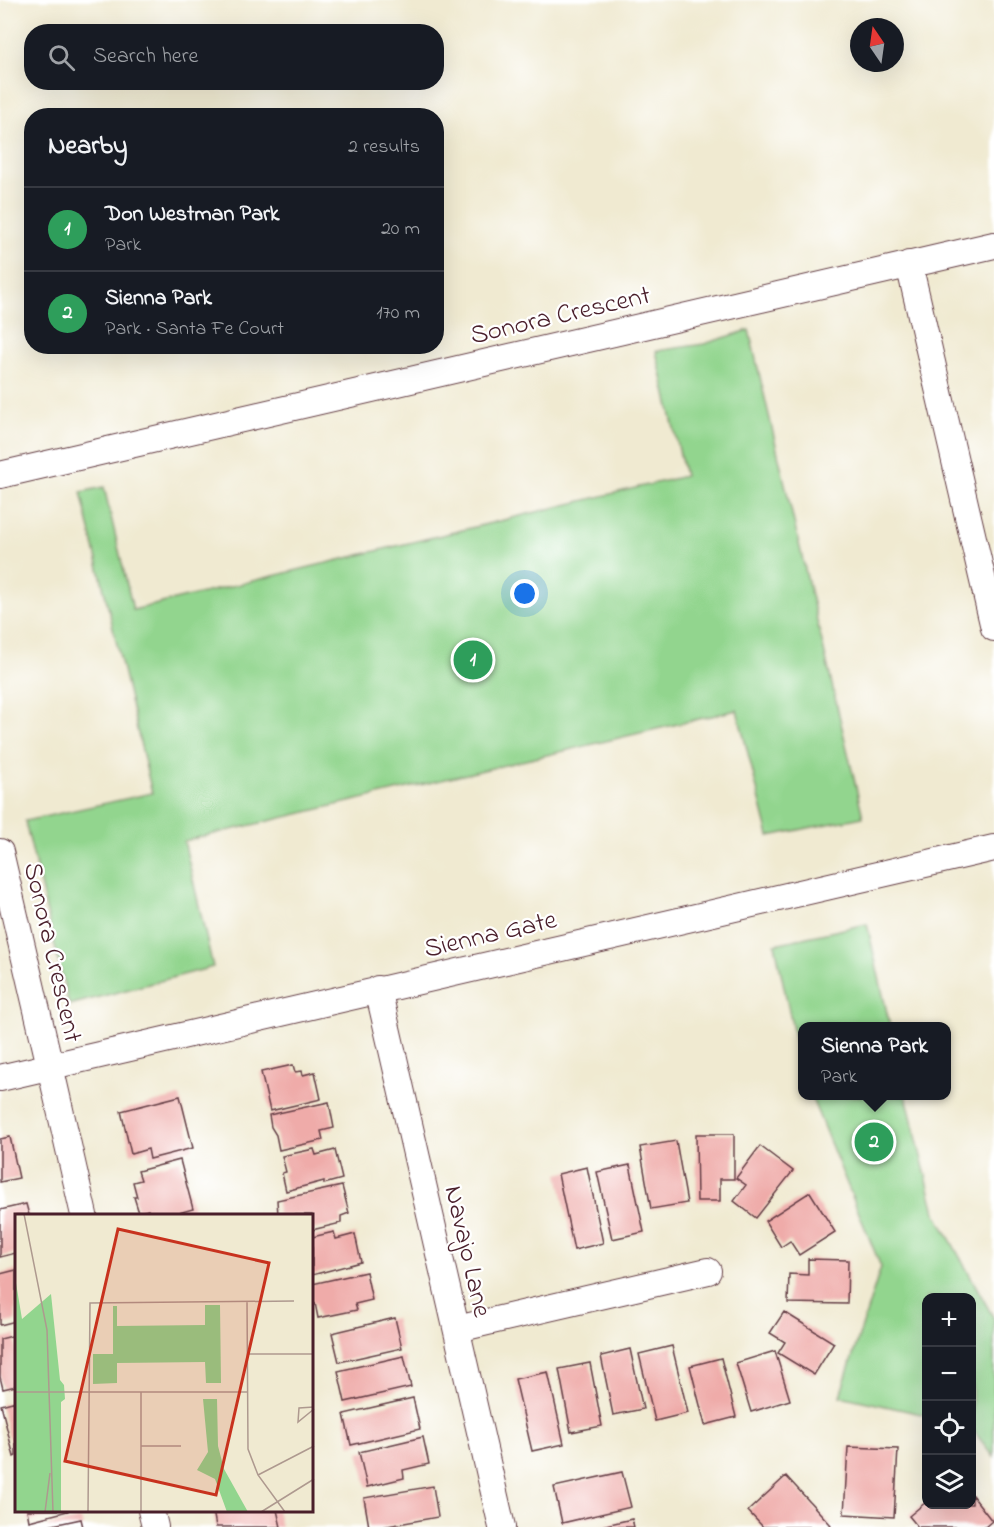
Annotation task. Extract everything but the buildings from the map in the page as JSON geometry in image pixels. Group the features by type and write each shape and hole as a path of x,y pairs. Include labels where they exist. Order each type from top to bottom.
{"street":[{"name":"Sonora Crescent","path":"0,475 994,245"},
{"path":"909,264 991,597 994,628"},
{"name":"Sienna Gate","path":"0,1078 994,848"},
{"name":"Sonora Crescent","path":"0,852 84,1214"},
{"name":"Navajo Lane","path":"378,989 502,1527"},
{"path":"457,1329 708,1271"},
{"path":"151,1512 155,1527"}],"green space":[{"path":"749,330 863,817 769,836 737,710 184,841 213,967 69,1005 25,821 152,793 81,492 104,487 133,610 685,476 656,351 704,344"},
{"path":"867,924 889,1022 798,1022 798,1054 775,944"},
{"path":"813,1100 907,1100 935,1212 994,1319 994,1457 976,1434 976,1293 922,1293 922,1414 840,1396 881,1267"}],"place":[{"name":"Don Westman Park","path":"473,660"},
{"name":"Sienna Park","path":"874,1142"}]}
